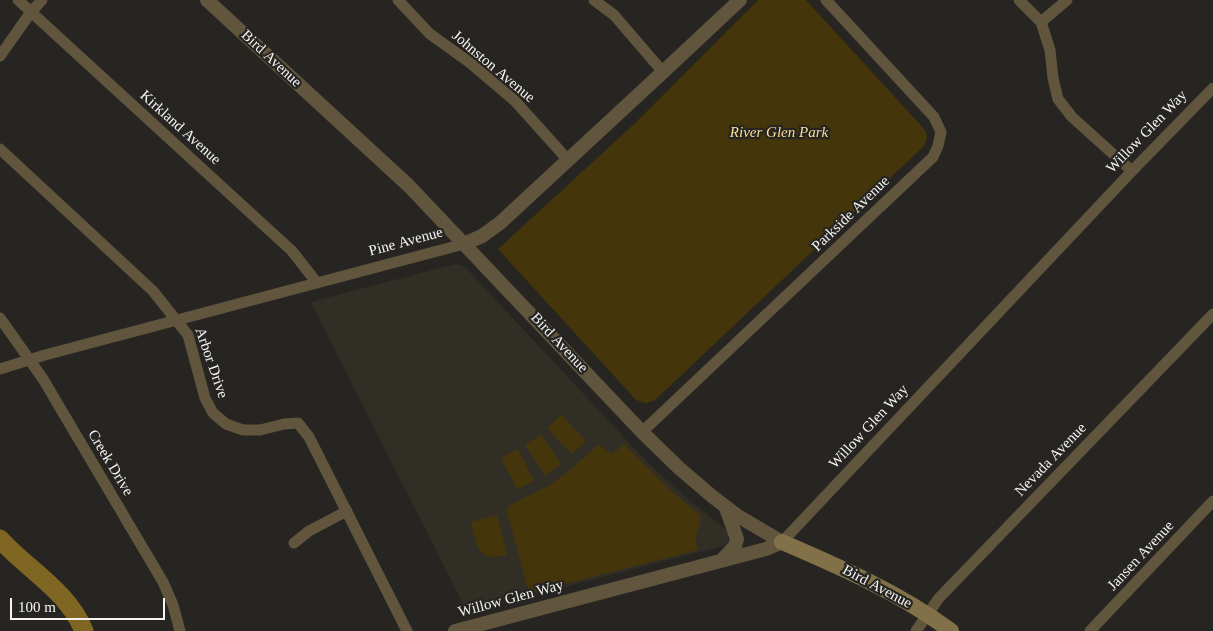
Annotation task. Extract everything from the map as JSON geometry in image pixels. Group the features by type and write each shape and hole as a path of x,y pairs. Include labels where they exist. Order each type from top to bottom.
{"main road":[{"name":"Bird Avenue","path":"782,542 830,562 890,593 928,614 951,631"}],"street":[{"name":"Kirkland Avenue","path":"18,0 292,251 317,283"},
{"path":"0,56 31,12 42,0"},
{"name":"Bird Avenue","path":"207,0 409,186 642,432 679,468 726,508 782,542"},
{"name":"Johnston Avenue","path":"398,0 430,34 468,62 515,101 568,160"},
{"path":"594,0 614,15 663,72"},
{"name":"Pine Avenue","path":"0,369 30,359 464,244 482,236 500,223 740,0"},
{"name":"Parkside Avenue","path":"642,432 933,157 938,146 942,132 934,117 826,0"},
{"path":"1019,0 1041,22 1050,50 1053,78 1058,99 1072,117 1132,172"},
{"path":"1041,22 1067,0"},
{"name":"Willow Glen Way","path":"455,631 766,549 782,542 1213,88"},
{"name":"Arbor Drive","path":"0,149 153,291 178,320 188,334 205,398 213,413 226,424 243,430 260,430 284,424 298,423 309,437 407,631"},
{"name":"Nevada Avenue","path":"916,631 937,600 1208,326 1213,314"},
{"name":"Creek Drive","path":"0,318 30,359 163,582 173,606 180,631"},
{"name":"Jansen Avenue","path":"1090,631 1213,501"},
{"path":"721,561 735,546 737,540 726,508"},
{"path":"294,543 309,531 347,512"}],"shaded area":[{"path":"455,264 467,269 649,464 689,500 728,531 728,542 723,546 467,612 311,302"}],"green space":[{"name":"River Glen Park","path":"758,0 806,0 926,131 927,138 924,146 654,401 645,403 636,400 498,249 633,125"},
{"path":"561,415 586,441 572,454 547,428"},
{"path":"541,435 561,464 545,475 525,445"},
{"path":"624,444 670,490 699,514 700,523 696,538 698,550 529,593 507,512 508,507 550,485 598,445 612,454"},
{"path":"518,449 534,481 517,489 501,458"},
{"path":"497,515 507,555 490,557 484,554 477,545 471,522"}],"waterway":[{"path":"0,539 58,592 77,617 84,631"}]}
